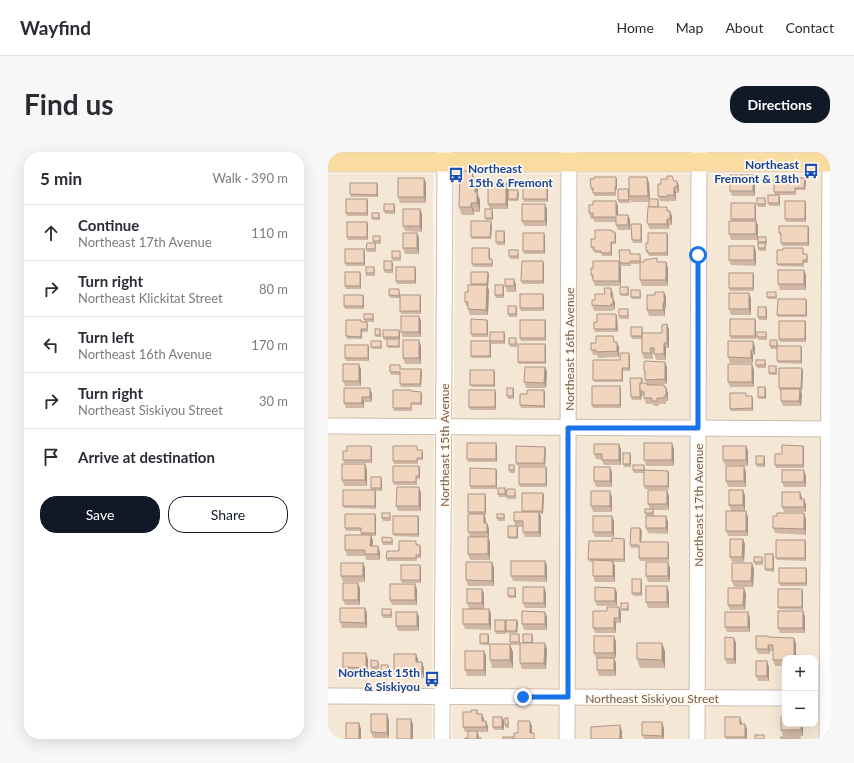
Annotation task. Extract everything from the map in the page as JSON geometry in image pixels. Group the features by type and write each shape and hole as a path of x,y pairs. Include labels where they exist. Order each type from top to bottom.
{"main road":[{"path":"328,162 445,157 699,157 830,162"}],"street":[{"path":"827,739 824,698 829,429 830,152"},
{"name":"Northeast 15th Avenue","path":"442,739 445,157"},
{"name":"Northeast 16th Avenue","path":"568,739 569,157"},
{"name":"Northeast 17th Avenue","path":"697,739 699,157"},
{"path":"328,426 829,429"},
{"name":"Northeast Siskiyou Street","path":"328,696 782,698"}],"shaded area":[{"path":"328,174 433,174 434,414 432,739 328,739"},
{"path":"455,174 830,174 830,739 452,739"}],"building":[{"path":"460,171 472,171 473,181 475,181 475,192 477,192 477,203 471,203 471,207 459,207"},
{"path":"730,175 753,175 753,191 730,191"},
{"path":"667,176 672,176 674,181 677,181 677,187 674,187 674,195 667,195 667,197 658,196 658,184 661,184 661,179 667,179"},
{"path":"594,177 616,177 615,193 593,193 590,179 594,179"},
{"path":"629,177 647,177 648,196 629,196"},
{"path":"398,178 424,178 424,197 398,197"},
{"path":"774,178 805,178 804,188 795,188 795,192 774,192"},
{"path":"523,182 547,182 547,199 523,199"},
{"path":"350,183 377,183 377,195 350,194"},
{"path":"488,183 506,183 506,204 488,204"},
{"path":"618,189 628,189 629,200 618,200"},
{"path":"508,190 518,190 517,199 508,199"},
{"path":"768,195 779,195 779,203 768,203"},
{"path":"757,198 765,198 765,204 757,204"},
{"path":"346,199 367,199 367,213 346,213"},
{"path":"649,199 658,199 658,207 649,207"},
{"path":"593,201 616,201 616,215 628,215 628,225 616,225 616,217 593,217 593,213 589,213 589,205 593,205"},
{"path":"785,201 805,201 805,219 785,219"},
{"path":"731,203 755,203 755,219 731,219"},
{"path":"384,204 394,204 394,211 384,211"},
{"path":"522,204 545,204 545,221 522,221"},
{"path":"648,207 667,207 667,211 670,211 670,219 667,219 667,224 648,224"},
{"path":"403,209 420,209 420,226 403,226"},
{"path":"485,209 492,209 492,218 485,218"},
{"path":"372,213 379,213 379,218 372,218"},
{"path":"471,221 491,221 490,237 471,237"},
{"path":"729,221 756,221 756,234 729,234"},
{"path":"347,222 367,222 367,237 347,237"},
{"path":"631,224 641,224 641,240 632,240"},
{"path":"779,226 808,226 808,243 781,243"},
{"path":"595,230 612,230 612,232 615,232 615,242 611,242 611,253 594,251 594,247 591,247 591,239 595,239"},
{"path":"496,231 504,231 504,242 496,242"},
{"path":"403,233 417,233 417,248 403,248"},
{"path":"523,233 544,233 544,251 523,251"},
{"path":"648,233 667,233 667,253 648,253 648,251 646,251"},
{"path":"373,236 380,236 380,241 373,241"},
{"path":"758,237 766,237 766,242 758,242"},
{"path":"367,243 375,243 375,249 366,249"},
{"path":"758,243 765,243 765,248 758,248"},
{"path":"729,246 754,246 754,260 729,260"},
{"path":"472,248 489,248 489,259 492,259 492,264 472,264"},
{"path":"783,248 803,248 803,254 807,254 807,260 803,260 803,264 777,264 777,250 783,250"},
{"path":"345,249 364,249 364,263 345,263"},
{"path":"509,250 518,250 518,256 509,256"},
{"path":"619,250 630,250 630,254 640,254 640,261 620,263"},
{"path":"392,251 400,251 400,258 392,258"},
{"path":"657,258 657,262 666,262 666,280 640,280 640,262"},
{"path":"384,261 392,261 392,270 384,270"},
{"path":"522,261 543,261 543,281 521,281"},
{"path":"593,261 619,261 619,281 593,281 591,268 593,268"},
{"path":"366,267 374,267 374,273 366,273"},
{"path":"396,267 415,267 415,281 396,281"},
{"path":"778,270 804,270 804,284 778,284"},
{"path":"345,272 360,272 360,286 345,286"},
{"path":"471,272 488,272 487,284 471,284"},
{"path":"729,273 753,273 753,288 729,288"},
{"path":"505,279 514,279 514,286 505,286"},
{"path":"468,285 487,285 486,310 468,309 468,302 465,302 465,292 468,292"},
{"path":"495,285 503,285 503,295 495,295"},
{"path":"620,287 628,287 628,294 620,294"},
{"path":"604,288 611,288 613,304 611,304 611,306 592,305 592,300 595,300 595,294 605,294"},
{"path":"389,289 399,289 399,296 389,295"},
{"path":"631,290 640,290 640,297 631,297"},
{"path":"655,292 664,292 663,310 647,310 647,295 655,295"},
{"path":"767,292 776,292 776,297 767,297"},
{"path":"729,293 749,293 749,309 729,309"},
{"path":"520,294 543,294 543,308 520,308"},
{"path":"344,295 363,295 363,306 344,306"},
{"path":"400,295 420,295 420,311 400,311"},
{"path":"778,299 806,299 806,315 777,315"},
{"path":"508,306 516,306 516,314 508,314"},
{"path":"758,307 766,307 766,317 758,317"},
{"path":"619,309 628,309 628,316 619,316"},
{"path":"364,314 373,314 373,319 364,319"},
{"path":"597,314 616,314 616,329 594,329 594,322 597,322"},
{"path":"401,316 419,316 419,332 401,332"},
{"path":"471,319 487,320 487,334 471,334"},
{"path":"730,319 755,319 755,336 730,336"},
{"path":"346,320 361,320 361,322 367,322 367,329 361,329 361,337 346,336"},
{"path":"520,320 545,320 545,338 520,338"},
{"path":"779,321 805,321 805,339 779,339"},
{"path":"667,324 667,343 664,343 664,354 654,354 654,348 650,348 651,353 642,353 642,333 662,333 662,325"},
{"path":"631,327 642,327 642,336 631,336"},
{"path":"375,329 380,329 380,335 375,335"},
{"path":"383,330 399,330 399,337 383,337"},
{"path":"490,332 504,332 504,341 490,341"},
{"path":"757,332 766,332 766,337 757,337"},
{"path":"596,336 613,336 614,342 617,342 617,351 596,352 596,350 591,350 591,343 596,343"},
{"path":"509,338 516,338 516,344 509,344"},
{"path":"387,339 399,339 399,346 387,346"},
{"path":"403,340 419,340 419,358 403,358"},
{"path":"770,340 777,340 777,346 770,346"},
{"path":"371,341 381,341 381,347 371,347"},
{"path":"471,341 490,341 490,356 471,356"},
{"path":"728,341 753,341 751,358 728,357"},
{"path":"518,344 545,344 545,362 518,362"},
{"path":"345,345 368,345 368,358 345,358"},
{"path":"777,346 801,346 801,361 777,361"},
{"path":"620,353 629,353 629,368 622,368 622,380 593,380 593,360 620,360"},
{"path":"756,360 765,360 765,365 756,365"},
{"path":"645,361 665,362 665,379 645,380"},
{"path":"343,364 359,364 359,381 343,381"},
{"path":"728,364 752,364 752,382 728,382"},
{"path":"390,365 400,365 400,369 421,369 420,384 400,384 400,372 390,372"},
{"path":"769,366 776,366 776,373 769,373"},
{"path":"525,367 545,367 544,383 524,382"},
{"path":"779,368 802,368 801,388 779,388"},
{"path":"470,370 494,370 494,385 470,385"},
{"path":"630,378 642,378 640,383 640,397 631,397"},
{"path":"640,383 647,383 647,385 664,385 664,387 666,387 666,396 664,396 664,398 657,398 657,401 652,401 652,398 644,398 644,392 640,390"},
{"path":"592,386 620,386 620,405 592,405"},
{"path":"758,387 765,387 765,397 758,397"},
{"path":"344,388 370,388 370,397 362,397 362,403 344,403"},
{"path":"507,388 513,388 513,396 507,396"},
{"path":"781,389 800,389 799,401 781,401"},
{"path":"393,390 411,390 421,392 421,403 411,403 411,408 393,408"},
{"path":"469,390 495,390 495,407 469,407"},
{"path":"527,390 544,390 544,406 520,405 520,394 527,394"},
{"path":"730,393 746,393 746,396 752,396 752,408 730,409"},
{"path":"467,443 496,443 496,459 467,459"},
{"path":"644,443 672,443 672,460 644,460"},
{"path":"594,444 619,444 619,460 602,460 602,454 594,454"},
{"path":"782,445 803,446 803,465 775,465 775,454 782,454"},
{"path":"347,446 371,446 371,460 343,460 343,451 347,451"},
{"path":"393,446 417,446 417,450 422,450 422,458 417,458 417,461 393,461"},
{"path":"516,446 545,447 544,463 516,463"},
{"path":"723,446 746,446 746,460 723,460"},
{"path":"623,453 630,453 630,464 623,464"},
{"path":"756,456 764,456 764,464 756,464"},
{"path":"342,464 365,464 365,480 342,480"},
{"path":"509,465 514,465 514,470 509,470"},
{"path":"633,465 644,465 644,470 633,470"},
{"path":"393,466 419,466 419,476 416,476 416,482 393,482"},
{"path":"726,466 744,466 744,481 726,481"},
{"path":"519,467 546,467 546,484 519,484"},
{"path":"594,467 610,467 610,481 594,481"},
{"path":"470,468 496,469 496,486 470,486"},
{"path":"644,470 668,471 668,486 644,486"},
{"path":"782,470 804,470 804,482 782,482"},
{"path":"371,477 381,477 381,488 371,488"},
{"path":"397,487 419,487 419,506 396,506"},
{"path":"498,488 505,488 505,494 498,494"},
{"path":"507,489 515,489 515,496 506,496"},
{"path":"343,490 375,490 375,506 343,506"},
{"path":"648,490 667,490 667,504 648,504"},
{"path":"729,490 743,490 743,505 729,505"},
{"path":"591,491 610,491 610,506 591,506"},
{"path":"782,492 800,492 800,499 804,499 804,507 782,507"},
{"path":"522,493 543,493 542,511 522,511"},
{"path":"468,494 485,494 485,512 468,512"},
{"path":"645,509 653,509 653,513 645,513"},
{"path":"726,511 746,511 746,531 726,531"},
{"path":"514,512 539,512 539,532 523,532 523,521 514,521"},
{"path":"382,513 390,513 390,518 382,518"},
{"path":"777,513 804,513 804,529 773,528 773,516 777,516"},
{"path":"345,514 375,514 375,533 361,533 361,528 345,528"},
{"path":"468,514 484,514 484,523 487,523 487,532 468,532"},
{"path":"497,514 504,514 504,518 497,518"},
{"path":"393,516 418,516 418,534 393,534"},
{"path":"593,516 612,516 612,532 593,532"},
{"path":"646,516 666,516 666,528 646,528"},
{"path":"508,526 517,526 517,537 508,537"},
{"path":"631,528 640,528 640,542 668,542 668,558 639,558 639,545 630,545"},
{"path":"345,535 371,535 370,546 378,546 378,554 365,554 365,550 345,550"},
{"path":"382,537 392,538 392,542 382,542"},
{"path":"468,537 488,537 488,554 468,554"},
{"path":"612,538 624,539 624,559 588,559 589,541 612,541"},
{"path":"730,539 743,539 742,557 730,557"},
{"path":"776,540 805,540 805,558 776,558"},
{"path":"399,541 416,541 416,545 420,545 420,555 416,555 416,558 386,558 387,551 399,551"},
{"path":"765,554 773,554 773,569 765,569"},
{"path":"754,557 762,557 762,562 754,562"},
{"path":"593,560 613,561 613,576 593,576"},
{"path":"511,561 545,561 545,576 511,576"},
{"path":"466,562 492,562 492,581 466,580"},
{"path":"646,562 668,562 668,576 646,576"},
{"path":"341,563 363,563 363,576 341,576"},
{"path":"732,563 752,563 751,581 732,581"},
{"path":"401,565 420,565 420,580 401,580"},
{"path":"779,568 806,568 806,583 779,583"},
{"path":"632,579 641,579 641,593 632,593"},
{"path":"343,583 358,583 358,600 343,600"},
{"path":"390,584 415,584 415,600 390,600"},
{"path":"646,586 667,586 667,602 646,602"},
{"path":"523,587 544,587 544,603 523,603"},
{"path":"595,587 615,588 615,601 595,601"},
{"path":"508,588 515,588 515,596 508,596"},
{"path":"728,588 744,588 743,605 728,605"},
{"path":"467,589 482,589 482,603 467,603"},
{"path":"778,589 802,589 802,607 778,607"},
{"path":"621,603 628,603 628,609 621,609"},
{"path":"607,607 619,607 619,618 614,618 614,628 593,628 593,611 607,611"},
{"path":"340,608 365,608 365,623 340,622"},
{"path":"382,609 391,609 391,615 382,615"},
{"path":"463,609 489,609 489,624 463,624"},
{"path":"522,611 545,612 545,624 522,624"},
{"path":"778,611 803,611 803,628 778,628"},
{"path":"396,612 417,612 417,626 396,626"},
{"path":"725,612 748,612 748,627 725,627"},
{"path":"495,620 505,620 505,631 495,631"},
{"path":"506,620 517,620 516,631 506,631"},
{"path":"480,634 488,634 488,643 480,643"},
{"path":"510,634 519,634 519,642 510,642"},
{"path":"523,634 532,634 532,643 523,642"},
{"path":"594,636 614,636 614,653 594,653"},
{"path":"756,636 794,638 794,655 782,655 782,660 773,660 773,645 768,645 768,649 756,649"},
{"path":"725,637 734,638 734,659 725,659"},
{"path":"520,643 545,643 544,663 520,663"},
{"path":"637,643 662,643 662,660 637,659"},
{"path":"490,644 510,644 510,660 490,660"},
{"path":"465,651 484,651 484,670 465,670"},
{"path":"343,653 366,653 366,668 343,667"},
{"path":"394,654 416,654 416,662 422,662 422,672 394,672"},
{"path":"597,658 614,658 614,670 597,670"},
{"path":"371,660 378,661 378,667 371,667"},
{"path":"756,661 767,661 767,676 756,676"},
{"path":"381,665 388,665 388,673 381,673"},
{"path":"471,710 477,710 477,714 482,714 482,721 486,721 486,727 463,727 463,712 471,712"},
{"path":"371,714 387,714 387,733 371,732"},
{"path":"493,717 502,717 502,727 493,727"},
{"path":"725,717 740,717 740,724 745,724 745,737 725,737"},
{"path":"781,717 782,727 801,727 801,730 781,730"},
{"path":"505,718 508,718 508,725 505,725"},
{"path":"397,719 411,719 411,739 397,739"},
{"path":"518,721 530,721 530,733 534,733 534,739 514,739 514,733 518,733"},
{"path":"642,722 662,722 662,736 642,735"},
{"path":"346,723 359,723 359,739 346,739"},
{"path":"620,725 620,739 591,739 591,727"},
{"path":"468,731 477,731 477,738 481,739 465,739 468,738"},
{"path":"755,735 764,735 764,739 755,739"},
{"path":"503,737 513,737 513,739 503,739"},
{"path":"781,737 800,737 800,739 781,739"}],"place":[{"name":"Northeast Fremont & 18th","path":"811,171"},
{"name":"Northeast 15th & Fremont","path":"456,175"},
{"name":"Northeast 15th & Siskiyou","path":"432,679"}],"route":[{"path":"523,697 568,697 568,428 698,428 698,255"}]}
